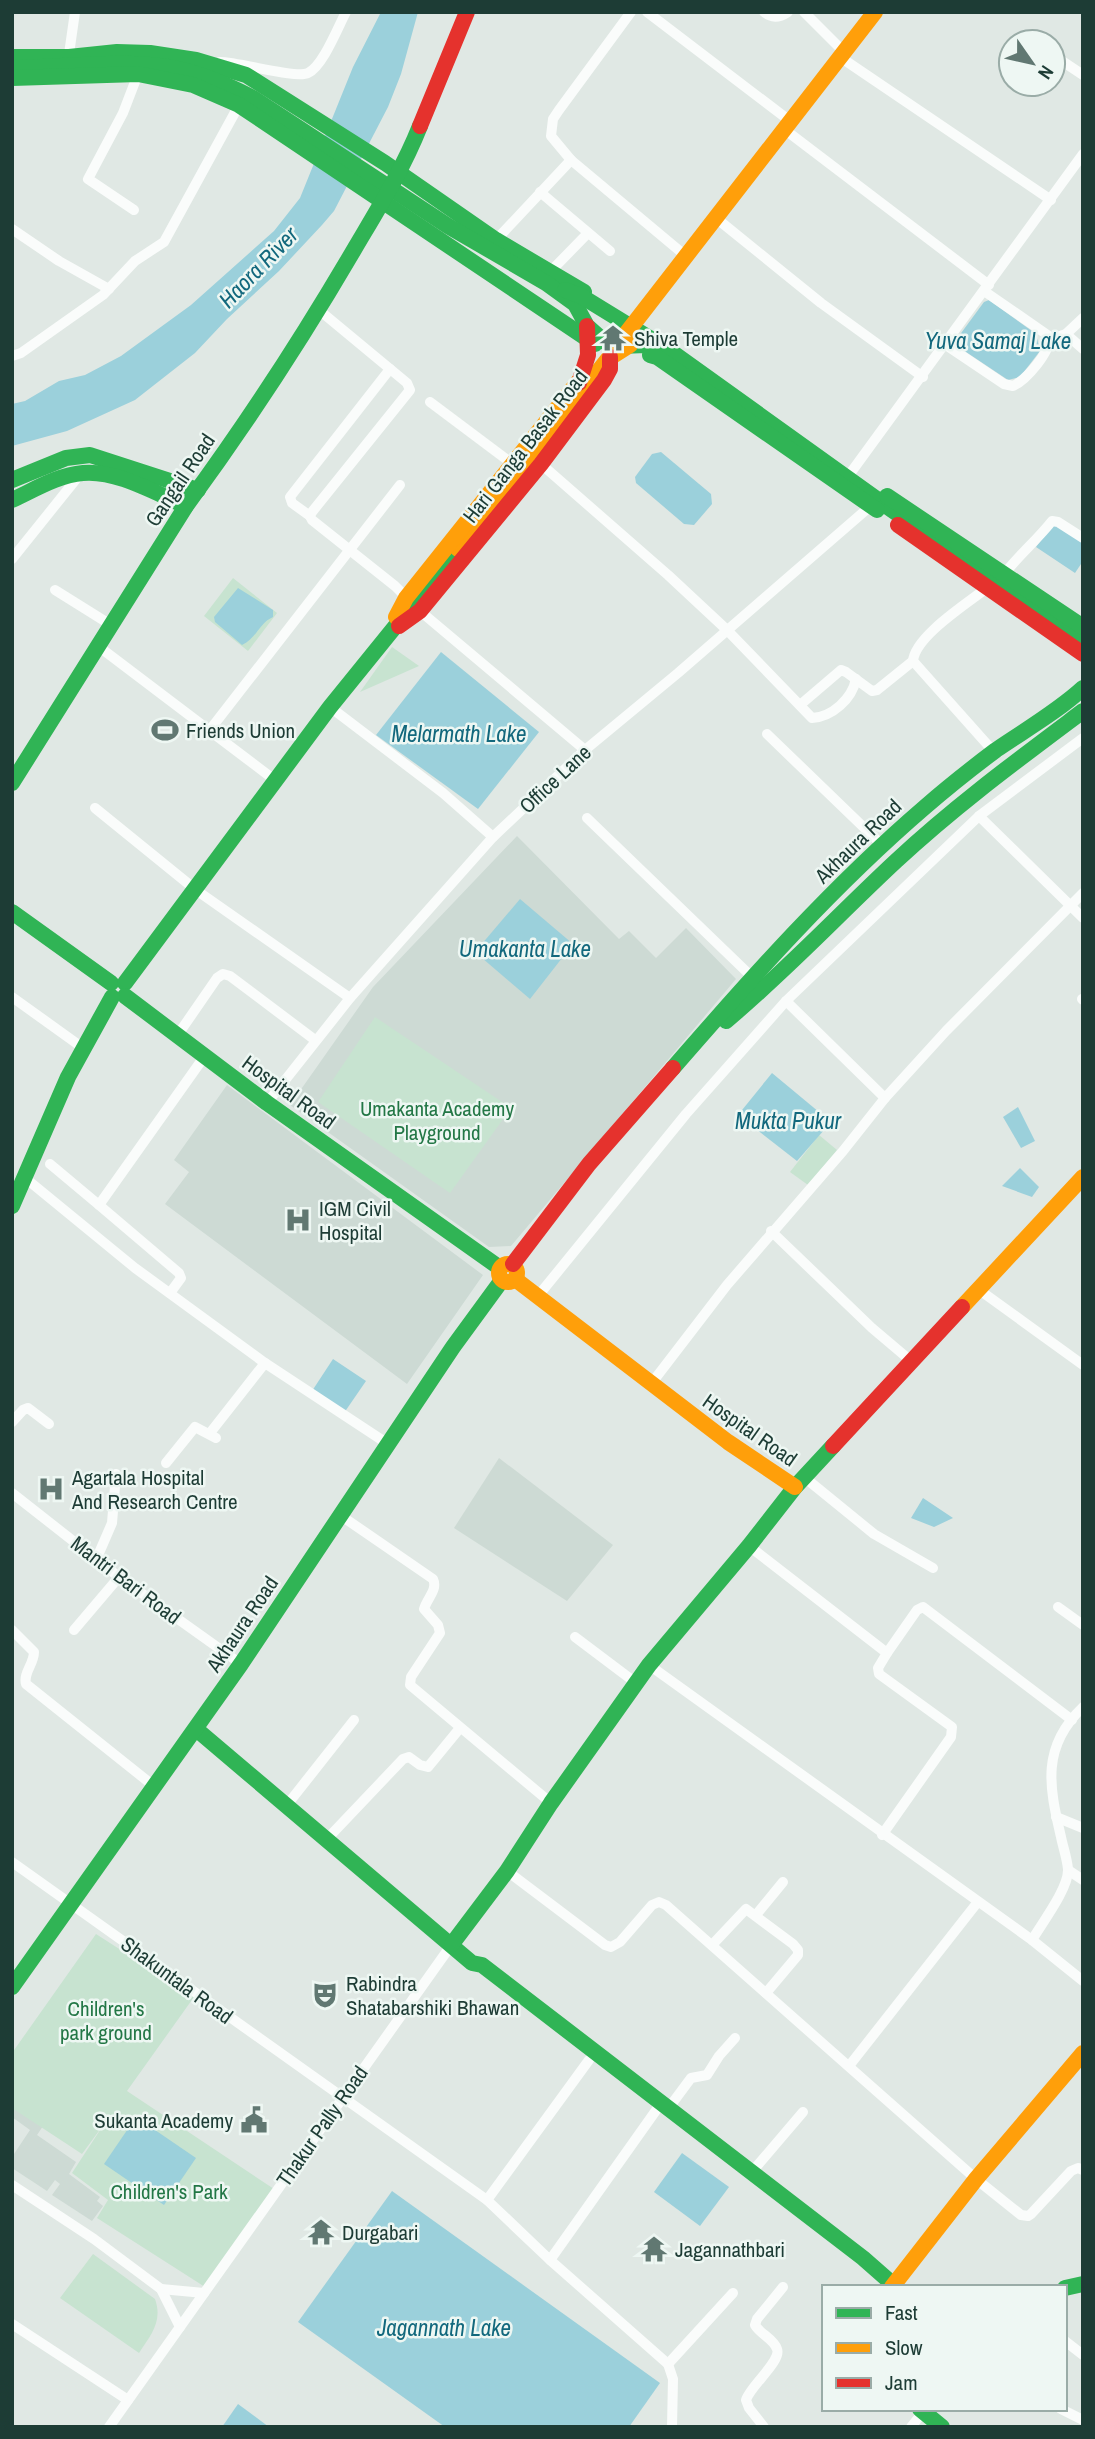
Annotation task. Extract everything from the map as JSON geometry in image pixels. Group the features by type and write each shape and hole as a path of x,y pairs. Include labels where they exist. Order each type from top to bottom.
{"street":[{"path":"67,77 75,12"},
{"path":"12,57 150,53 254,66 291,75 308,74 323,57 346,12"},
{"name":"Gangail Road","path":"12,783 186,506 319,310 391,167 416,136 467,12"},
{"path":"631,12 554,119 552,140 571,160 687,257"},
{"path":"647,12 723,68 787,125 1051,340 1049,348 1022,381 1013,386 1004,384 946,345"},
{"path":"764,12 779,17 788,12"},
{"path":"804,12 842,54 1051,200"},
{"path":"610,355 875,12"},
{"path":"196,60 246,75 391,167 548,278 669,350 1083,641"},
{"path":"1067,64 1083,75"},
{"path":"12,68 150,65 184,70 220,82 270,108 448,226 634,321 852,471 877,500 988,587 1083,654"},
{"path":"134,210 88,179 123,113 138,74"},
{"path":"12,78 138,74 193,85 239,105 610,355 640,351 657,357 877,500 1005,573 1083,627"},
{"path":"12,356 31,346 109,289 135,261 164,242 239,105"},
{"path":"852,471 1083,154"},
{"path":"496,240 571,160"},
{"path":"540,192 610,251"},
{"path":"716,218 821,303 923,377"},
{"path":"12,229 59,261 109,289"},
{"path":"548,278 588,233"},
{"path":"543,443 578,387 588,364 590,344 587,326 575,304 548,278"},
{"path":"310,516 410,390 407,383 319,310"},
{"path":"1051,340 1066,334 1083,318"},
{"path":"587,326 605,342 620,346 646,345 681,361"},
{"path":"1066,334 1083,349"},
{"path":"12,1206 68,1077 118,990 386,635 413,605 608,359 630,345"},
{"name":"Hari Ganga Basak Road","path":"610,355 610,369 604,380 541,464 413,605 514,465 596,360 610,355"},
{"path":"390,369 290,497 292,503 585,750"},
{"path":"430,402 514,465"},
{"path":"12,480 66,457 90,455 198,490"},
{"path":"541,464 727,630 812,718 825,717 847,698 856,679"},
{"path":"12,500 89,473 122,481 186,506"},
{"path":"12,559 81,474"},
{"path":"209,731 400,485"},
{"name":"Office Lane","path":"267,1103 350,998 493,837 585,750 877,500"},
{"path":"1005,573 1052,521 1083,538"},
{"path":"800,705 841,670 866,688 877,691 913,661 914,654 924,639 988,587"},
{"path":"55,590 111,625"},
{"path":"98,646 276,781"},
{"path":"913,661 994,752"},
{"name":"Akhaura Road","path":"12,1987 241,1664 453,1347 589,1164 689,1052 751,977 926,806 994,752 1070,700 1083,688"},
{"path":"689,1052 886,847 972,779 1083,703"},
{"path":"330,708 443,793 493,837"},
{"name":"Akhaura Road","path":"689,1052 764,989 897,860 972,795 1083,711"},
{"path":"767,734 886,847"},
{"path":"538,1296 678,1123 786,1001 979,816 1083,738"},
{"path":"95,808 196,890 350,998"},
{"path":"979,816 1083,918"},
{"path":"587,818 751,977"},
{"path":"651,1384 771,1231 843,1151 885,1098 946,1031 1083,893"},
{"name":"Hospital Road","path":"12,912 267,1103 508,1273 729,1442 799,1482"},
{"path":"177,1036 217,978 223,974 230,976 315,1040"},
{"path":"12,997 83,1048"},
{"path":"786,1001 885,1098"},
{"path":"99,1205 204,1057"},
{"path":"50,1164 179,1273 179,1283 170,1293"},
{"path":"24,1177 170,1293 265,1363 388,1444"},
{"path":"452,1944 507,1871 551,1803 649,1665 799,1482 1083,1177"},
{"path":"771,1231 872,1328 911,1361"},
{"path":"978,1289 1083,1366"},
{"path":"166,1463 195,1427 213,1435 265,1363"},
{"path":"12,1422 28,1408 49,1424"},
{"path":"96,1560 112,1524 116,1474"},
{"path":"799,1482 882,1540 933,1568"},
{"name":"Mantri Bari Road","path":"12,1493 96,1560 241,1664"},
{"path":"340,1515 433,1579 434,1590 424,1609 438,1625 440,1633 410,1682 413,1689 551,1803"},
{"path":"749,1546 887,1653"},
{"path":"74,1630 119,1577"},
{"path":"1058,1606 1083,1625"},
{"path":"882,1835 953,1732 949,1724 879,1674 878,1668 887,1653 917,1611 923,1607 1072,1720"},
{"path":"12,1630 34,1652 33,1662 25,1679 29,1687 155,1787"},
{"path":"575,1637 636,1683"},
{"path":"649,1665 1031,1940 1083,1981"},
{"path":"1031,1940 1063,1887 1068,1870 1052,1796 1051,1763 1060,1734 1083,1707"},
{"path":"287,1805 354,1720"},
{"path":"327,1839 406,1756 422,1767 428,1767 460,1728"},
{"path":"196,1729 472,1963 482,1965 850,2256 870,2275 872,2285"},
{"path":"1056,1817 1083,1828"},
{"name":"Shakuntala Road","path":"12,1861 487,2200 667,2364"},
{"path":"1068,1870 1083,1880"},
{"path":"507,1871 611,1947 620,1942 652,1905 659,1902 666,1905 976,2179 1021,2215 1028,2216 1071,2171 1083,2169"},
{"path":"756,1915 783,1882"},
{"path":"849,2066 977,1903"},
{"path":"712,1945 743,1911 748,1909 796,1947 799,1953 766,1993"},
{"name":"Thakur Pally Road","path":"109,2427 452,1944"},
{"path":"472,1963 474,1972 589,2060 663,2109 751,2173 863,2258 893,2285"},
{"path":"550,2260 663,2109 691,2078 707,2075 735,2038"},
{"path":"487,2200 589,2060"},
{"path":"895,2285 976,2179 1080,2061"},
{"path":"751,2173 803,2112"},
{"path":"12,2185 94,2239 161,2289 180,2327"},
{"path":"764,2427 746,2400 776,2359 778,2352 776,2346 755,2325 783,2287"},
{"path":"161,2289 204,2293"},
{"path":"671,2427 673,2379 667,2364 733,2293"},
{"path":"12,2324 128,2400"},
{"path":"1067,2343 1083,2355"},
{"path":"911,2427 922,2411 942,2427"},
{"path":"1065,2411 1083,2420"}],"shaded area":[{"path":"517,836 619,939 629,931 656,958 686,928 736,979 511,1246 489,1247 290,1105 373,987"},
{"name":"IGM Civil Hospital","path":"227,1085 483,1275 407,1384 165,1204 189,1172 174,1160"},
{"path":"499,1458 613,1545 567,1601 454,1528"},
{"path":"12,2105 43,2126 37,2135 76,2162 69,2174 100,2197 97,2201 103,2206 92,2221 52,2195 60,2184 55,2180 47,2191 12,2168 12,2157 30,2130 12,2117"}],"green space":[{"path":"233,578 277,613 248,651 204,616"},
{"path":"392,647 419,666 360,692"},
{"name":"Umakanta Academy Playground","path":"375,1017 511,1108 450,1193 318,1102"},
{"path":"819,1135 837,1150 808,1185 790,1172"},
{"path":"96,1934 194,1997 127,2091 274,2189 205,2287 97,2218 108,2200 72,2173 104,2124 82,2154 12,2108 12,2053"},
{"path":"93,2254 155,2299 157,2321 139,2353 60,2298"}],"water":[{"name":"Haora River","path":"381,12 418,12 401,74 388,107 334,211 279,271 195,353 135,400 67,431 12,446 12,404 25,401 59,381 85,375 121,356 191,305 274,231 300,198 353,67"},
{"name":"Yuva Samaj Lake","path":"989,300 1036,334 1040,351 1020,377 1008,380 957,346 956,340 984,302"},
{"path":"661,452 711,494 712,504 694,525 684,524 636,483 635,477 652,454"},
{"path":"1055,521 1083,542 1083,561 1075,573 1036,547"},
{"path":"238,588 273,610 273,617 242,645 215,622 214,617"},
{"name":"Melarmath Lake","path":"441,652 539,732 478,809 376,735"},
{"name":"Umakanta Lake","path":"520,899 573,944 530,999 475,952"},
{"name":"Mukta Pukur","path":"772,1073 831,1122 797,1161 738,1115"},
{"path":"1018,1107 1035,1141 1021,1148 1003,1117"},
{"path":"1020,1168 1039,1187 1032,1197 1002,1186"},
{"path":"333,1359 366,1381 344,1413 312,1391"},
{"path":"923,1498 953,1518 934,1527 911,1518"},
{"path":"136,2117 196,2158 164,2205 104,2164"},
{"path":"682,2153 729,2187 700,2226 654,2192"},
{"name":"Jagannath Lake","path":"392,2191 660,2383 629,2427 445,2427 298,2322"},
{"path":"238,2404 269,2427 222,2427"}],"traffic: fast":[{"path":"12,57 150,53 196,60 246,75 385,163 496,240 584,292"},
{"path":"12,68 148,65 179,69 222,83 253,98 448,226 546,283 575,304 587,326 605,342 620,346 646,345 681,361"},
{"path":"12,78 138,74 193,85 239,105 595,344"},
{"path":"12,783 186,506 253,411 315,314 390,188 420,126"},
{"path":"565,290 581,296 669,350 892,510 1083,641"},
{"path":"650,355 657,357 877,510"},
{"path":"12,480 66,458 90,455 198,490"},
{"path":"12,500 64,477 96,473 136,484 186,506"},
{"path":"887,496 1083,627"},
{"path":"125,983 330,707 458,549"},
{"path":"673,1068 794,933 891,837 996,750 1052,713 1083,688"},
{"path":"726,1021 941,821 1083,711"},
{"path":"12,912 111,983"},
{"path":"125,996 267,1103 500,1268"},
{"path":"12,1206 68,1077 112,997"},
{"path":"12,1987 241,1664 453,1347 502,1280"},
{"path":"452,1944 507,1871 551,1803 649,1665 795,1487 833,1446"},
{"path":"196,1729 472,1963 482,1965 863,2258 894,2285"},
{"path":"1067,2288 1083,2284"},
{"path":"922,2411 942,2427"}],"traffic: slow":[{"path":"611,353 875,12"},
{"path":"458,549 608,359 630,345"},
{"path":"396,617 406,598 586,372"},
{"path":"962,1307 1083,1177"},
{"path":"504,1264 512,1264 517,1273 515,1280 504,1282 499,1277 499,1269 504,1264"},
{"path":"515,1279 728,1442 795,1487"},
{"path":"894,2285 976,2179 1083,2053"}],"traffic: jam":[{"path":"420,126 467,12"},
{"path":"579,383 588,355 587,326"},
{"path":"399,626 420,611 541,464 604,380 610,369 610,357"},
{"path":"898,525 1083,654"},
{"path":"513,1264 589,1164 673,1068"},
{"path":"833,1446 962,1307"}],"place":[{"name":"Shiva Temple","path":"613,338"},
{"name":"Friends Union","path":"165,730"},
{"name":"IGM Civil Hospital","path":"298,1220"},
{"name":"Agartala Hospital And Research Centre","path":"51,1489"},
{"name":"Rabindra Shatabarshiki Bhawan","path":"325,1995"},
{"name":"Sukanta Academy","path":"254,2120"},
{"name":"Durgabari","path":"321,2232"},
{"name":"Jagannathbari","path":"654,2249"}],"park label":[{"name":"Children's park ground","path":"106,2020"},
{"name":"Children's Park","path":"169,2191"}]}
